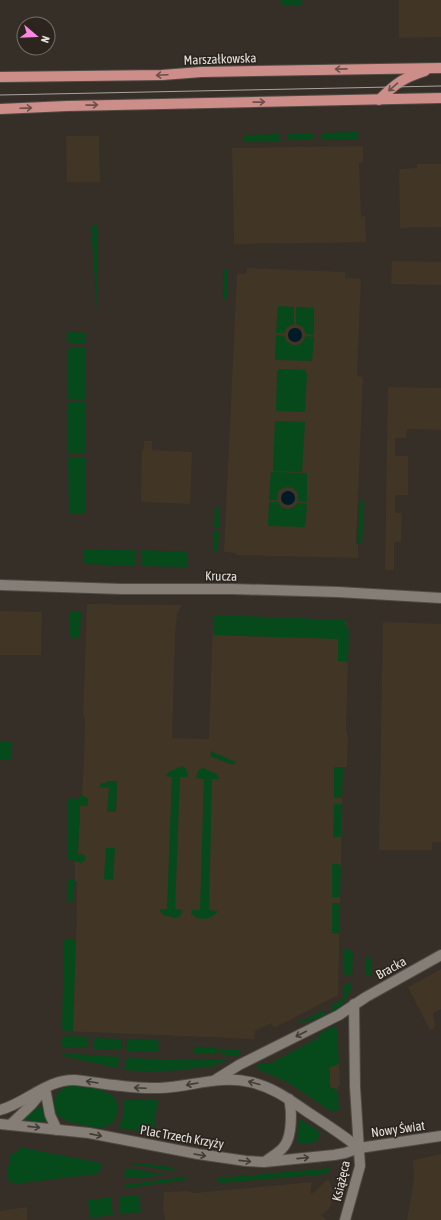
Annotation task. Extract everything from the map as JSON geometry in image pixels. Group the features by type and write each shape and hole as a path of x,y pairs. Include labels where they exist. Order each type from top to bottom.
{"main road":[{"name":"Marszałkowska","path":"0,77 162,75 201,72 438,68"},
{"path":"379,100 391,87 402,79 438,68"},
{"path":"0,109 441,98"}],"street":[{"name":"Krucza","path":"0,585 122,589 232,589 338,592 441,598"},
{"name":"Bracka","path":"354,1004 441,955"},
{"path":"214,1081 240,1065 339,1014 354,1004"},
{"path":"354,1004 359,1148"},
{"path":"0,1110 17,1104 45,1088 61,1081 71,1079 131,1088 151,1089 233,1080 251,1082 289,1099 359,1148"},
{"path":"5,1124 31,1105 45,1088"},
{"path":"45,1088 50,1115 57,1130"},
{"path":"264,1162 282,1149 287,1141 291,1120 289,1099"},
{"name":"Plac Trzech Krzyży","path":"5,1124 95,1134 216,1157 246,1161 264,1162 334,1155 359,1148"},
{"name":"Nowy Świat","path":"359,1148 441,1136"},
{"name":"Książęca","path":"344,1220 360,1170 359,1148"}],"shaded area":[{"path":"399,0 441,0 441,37 399,38"},
{"path":"66,136 99,136 100,182 67,182"},
{"path":"363,146 363,162 359,163 361,217 365,216 366,242 234,244 232,148"},
{"path":"417,164 441,164 441,227 400,228 399,171 400,169 417,168"},
{"path":"392,261 441,262 441,285 391,284"},
{"path":"247,268 345,272 345,278 361,279 357,376 363,377 356,544 358,544 358,558 237,555 235,553 224,552 237,274 246,274"},
{"path":"388,387 441,388 441,430 407,429 406,438 395,438 395,456 408,456 408,495 395,495 395,513 402,513 401,542 394,542 394,570 385,570"},
{"path":"144,441 152,441 152,450 192,452 190,504 141,502 142,450 144,449"},
{"path":"87,604 182,605 177,614 175,634 172,738 209,739 213,618 215,615 345,620 347,623 347,629 349,630 346,727 348,738 347,767 343,767 338,995 274,1028 271,1023 255,1031 254,1039 65,1031 62,1029 64,940 76,939 77,882 75,881 75,861 80,862 85,855 78,854 80,806 88,806 84,796 82,796"},
{"path":"0,611 42,612 41,655 0,655"},
{"path":"383,622 441,624 441,842 432,842 432,850 379,850"},
{"path":"441,969 441,1009 433,1013 435,1028 430,1030 408,987"},
{"path":"339,1062 340,1086 338,1086 338,1092 337,1089 331,1088 330,1086 329,1069 331,1066 338,1064"},
{"path":"441,1154 441,1220 407,1220 414,1179 413,1160"},
{"path":"328,1179 332,1188 333,1196 329,1209 321,1215 325,1218 325,1220 165,1220 163,1208 164,1192 187,1191 194,1193 312,1182 310,1193 312,1194"},
{"path":"27,1207 27,1220 0,1220 0,1211"}],"green space":[{"path":"281,0 302,0 302,5 281,5"},
{"path":"358,132 358,139 321,140 321,133"},
{"path":"279,134 279,141 244,142 244,135"},
{"path":"287,134 314,134 314,140 287,140"},
{"path":"91,225 97,225 97,310"},
{"path":"224,269 228,270 227,300 223,300"},
{"path":"278,306 294,307 294,324 287,327 284,333 276,333"},
{"path":"296,307 314,308 314,335 306,334 303,327 296,324"},
{"path":"68,332 86,333 86,344 71,344 68,341"},
{"path":"276,335 284,336 287,342 294,346 302,343 306,336 314,337 312,361 275,360"},
{"path":"71,347 85,347 85,399 70,399 68,397 68,350"},
{"path":"279,369 305,370 307,374 304,412 277,411 277,371"},
{"path":"70,402 85,402 86,454 68,453 68,404"},
{"path":"275,421 305,422 302,472 273,471"},
{"path":"86,457 86,514 70,514 69,512 68,458"},
{"path":"271,472 307,473 307,502 298,501 297,493 289,487 285,487 278,492 277,500 269,500"},
{"path":"364,499 362,543 358,543 359,502"},
{"path":"269,502 278,502 282,507 287,509 290,509 298,503 307,504 305,527 268,526"},
{"path":"215,507 220,507 219,528 214,528"},
{"path":"214,530 219,531 218,551 213,551"},
{"path":"85,549 135,550 135,566 83,564"},
{"path":"142,550 185,552 188,554 187,567 142,566"},
{"path":"71,611 81,612 80,636 76,639 69,636 69,613"},
{"path":"215,615 345,620 347,629 349,630 348,662 338,661 338,639 213,635 213,618"},
{"path":"0,742 11,742 11,760 0,760"},
{"path":"210,751 236,762 235,764 230,764 212,757"},
{"path":"183,766 188,774 187,777 180,777 175,909 182,910 182,913 176,918 163,915 160,911 160,909 167,909 172,777 165,776 170,771"},
{"path":"334,767 343,767 342,798 334,798"},
{"path":"203,768 217,774 219,779 212,779 209,910 218,911 209,918 201,919 197,918 191,913 192,910 200,910 204,779 196,778 198,770"},
{"path":"106,781 117,781 116,812 107,812 109,788 100,787 101,783 106,783"},
{"path":"80,795 88,799 88,806 80,806 78,854 85,855 85,860 80,864 79,862 67,859 68,800 69,798 80,799"},
{"path":"334,804 342,804 340,837 333,837"},
{"path":"106,848 115,848 113,880 104,879"},
{"path":"332,864 338,864 341,866 340,897 332,897"},
{"path":"69,880 75,880 73,902 67,901 67,882"},
{"path":"332,903 340,903 339,934 332,933"},
{"path":"76,939 73,1031 65,1031 62,1029 64,940"},
{"path":"344,950 350,950 353,953 352,976 344,973"},
{"path":"365,955 372,960 372,972 370,976 365,976"},
{"path":"347,983 352,983 350,992 344,1003 341,1003 342,1006 332,1013 331,1006 343,999 344,987"},
{"path":"320,1012 323,1012 326,1015 297,1025 298,1023"},
{"path":"334,1026 337,1028 339,1062 337,1065 330,1067 330,1086 331,1088 338,1090 339,1110 332,1112 287,1082 257,1069 257,1065 262,1063 269,1064 318,1038 320,1033"},
{"path":"65,1036 87,1037 87,1048 62,1047 62,1039"},
{"path":"93,1038 120,1039 122,1040 121,1050 93,1049"},
{"path":"127,1039 158,1040 159,1052 127,1051"},
{"path":"193,1047 217,1048 217,1054 193,1054"},
{"path":"220,1050 239,1050 241,1053 234,1057 220,1054"},
{"path":"62,1053 119,1057 120,1059 117,1068 63,1056"},
{"path":"127,1058 227,1060 211,1067 151,1072 125,1070 124,1068"},
{"path":"70,1086 98,1089 111,1095 118,1105 115,1120 108,1126 98,1128 81,1125 58,1116 54,1106 56,1096 61,1090"},
{"path":"124,1099 158,1100 154,1134 120,1128 119,1125 124,1114"},
{"path":"41,1106 47,1122 23,1120 27,1115"},
{"path":"300,1119 320,1132 317,1142 300,1144 297,1142"},
{"path":"19,1147 101,1163 101,1168 97,1174 14,1184 8,1180 7,1175 10,1156 11,1154 18,1152"},
{"path":"139,1163 173,1167 173,1171 130,1164"},
{"path":"330,1166 330,1171 327,1174 221,1183 217,1181 217,1178 322,1169"},
{"path":"126,1168 167,1175 124,1177"},
{"path":"182,1177 187,1178 187,1180 127,1188 124,1187 124,1185"},
{"path":"139,1195 141,1212 120,1214 119,1197"},
{"path":"101,1198 111,1198 113,1215 90,1218 88,1200 96,1199 99,1201"}],"water":[{"path":"295,328 300,330 302,335 300,340 295,342 290,340 288,335 290,330"},
{"path":"288,491 293,493 295,498 293,503 288,505 283,503 281,498 283,493"}],"tram line":[{"path":"0,95 441,86"}]}
